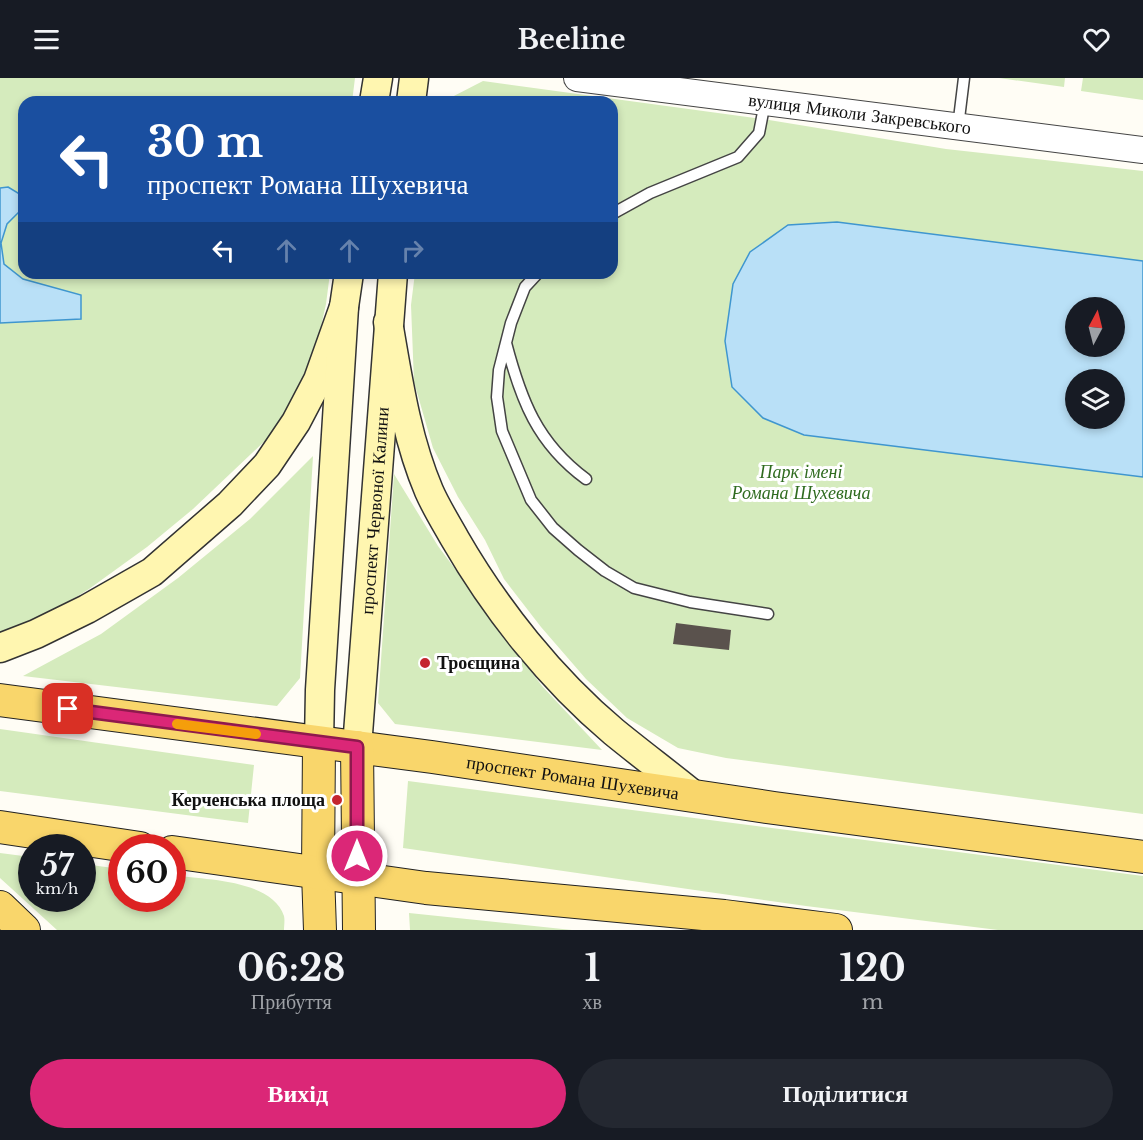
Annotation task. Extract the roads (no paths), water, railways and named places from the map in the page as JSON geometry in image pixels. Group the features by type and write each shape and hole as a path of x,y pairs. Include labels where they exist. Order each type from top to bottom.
{"main road":[{"path":"375,96 378,78"},
{"path":"412,96 414,78"},
{"path":"320,930 318,873 320,690 344,307 348,279"},
{"name":"проспект Червоної Калини","path":"357,747 392,279"},
{"path":"0,648 36,634 87,609 152,572 230,504 267,465 296,422 318,380 344,307"},
{"path":"388,322 401,397 414,450 429,491 474,572 522,636 563,682 612,730 696,797"},
{"name":"проспект Романа Шухевича","path":"0,700 357,747 696,797 1143,857"},
{"path":"357,747 359,930"},
{"path":"0,827 108,843"},
{"path":"186,854 437,889 724,916 835,930"},
{"path":"0,908 24,930"},
{"path":"660,930 724,916"}],"street":[{"name":"вулиця Миколи Закревського","path":"577,78 1143,150"}],"lane":[{"path":"958,127 964,78"},
{"path":"618,211 650,192 738,158 759,133 765,102"},
{"path":"532,279 525,287 505,340 497,397 501,430 531,500 554,528 605,571 634,588 690,602 768,614"},
{"path":"505,340 515,379 528,411 545,440 565,464 586,479"}],"water":[{"path":"8,187 18,193 18,213 7,224 1,243 4,264 18,275 18,279 81,295 81,319 0,323 0,188"},
{"path":"837,222 1143,261 1143,477 804,435 763,418 732,387 725,341 733,284 750,252 788,225"}],"place":[{"name":"Троєщина","path":"425,663"},
{"name":"Керченська площа","path":"337,800"}],"park label":[{"name":"Парк імені Романа Шухевича","path":"801,482"}]}
